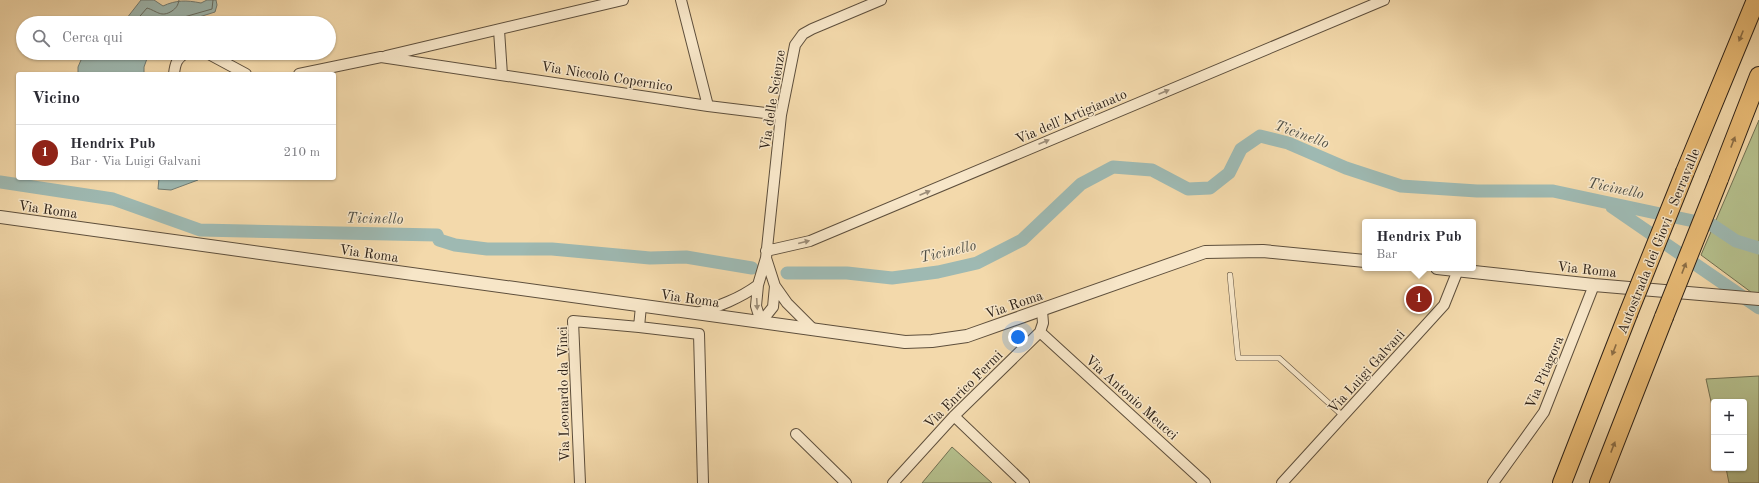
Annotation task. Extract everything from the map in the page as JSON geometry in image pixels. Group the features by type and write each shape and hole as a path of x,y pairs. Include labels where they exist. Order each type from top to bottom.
{"highway":[{"name":"Autostrada dei Giovi - Serravalle","path":"1562,483 1685,172 1756,0"},
{"path":"1599,483 1759,76"}],"street":[{"name":"Via Niccolò Copernico","path":"309,72 499,30 623,0"},
{"path":"682,0 708,106"},
{"name":"Via delle Scienze","path":"761,322 756,306 758,285 766,254 781,115 795,45 803,34 880,0"},
{"name":"Via dell'Artigianato","path":"766,254 810,241 1384,0"},
{"path":"499,30 502,75"},
{"name":"Via Niccolò Copernico","path":"381,57 708,106 781,115"},
{"path":"174,72 175,65 178,60"},
{"path":"220,60 242,72"},
{"name":"Via Roma","path":"0,218 905,342 932,342 966,336 1042,311 1205,252 1263,251 1362,261"},
{"name":"Via delle Scienze","path":"761,322 773,307 774,286 766,254"},
{"name":"Via Luigi Galvani","path":"1282,483 1444,305 1458,271"},
{"name":"Via Roma","path":"1467,271 1594,285 1759,299"},
{"path":"696,314 743,296 758,285"},
{"name":"Via Pitagora","path":"1493,483 1544,412 1594,285"},
{"name":"Via delle Scienze","path":"774,286 787,304 814,330"},
{"path":"641,306 639,328 699,334 703,483"},
{"path":"1040,332 1043,323 1042,311"},
{"name":"Via Leonardo da Vinci","path":"580,483 573,321 639,328"},
{"name":"Via Enrico Fermi","path":"893,483 954,416 1040,332"},
{"name":"Via Antonio Meucci","path":"1040,332 1205,483"},
{"path":"954,416 1024,483"},
{"path":"796,434 846,483"}],"lane":[{"path":"1230,275 1238,358 1279,358 1343,416"}],"green space":[{"path":"1759,120 1759,298 1701,255"},
{"path":"1759,376 1759,483 1729,483 1727,471 1747,471 1747,399 1711,399 1711,402 1706,379"},
{"path":"952,447 992,483 922,483"}],"water":[{"path":"141,0 154,0 163,6 177,2 186,1 201,3 207,0 216,0 217,5 215,12 202,16 128,16"},
{"path":"81,60 146,60 144,72 78,72 78,67"},
{"path":"159,180 198,180 171,190 158,189"}],"waterway":[{"name":"Ticinello","path":"787,273 847,273 892,278 938,272 977,263 1022,240 1081,184 1113,167 1152,170 1188,189 1210,188 1229,173 1241,149 1260,136 1288,143 1346,168 1401,186 1477,191 1553,191 1712,225 1736,241 1759,248"},
{"name":"Ticinello","path":"0,182 113,199 200,230 437,235 439,240 455,245 487,249 552,249 650,258 686,257 752,268"},
{"path":"1612,207 1759,308"}],"place":[{"name":"Hendrix Pub","path":"1419,299"}]}
